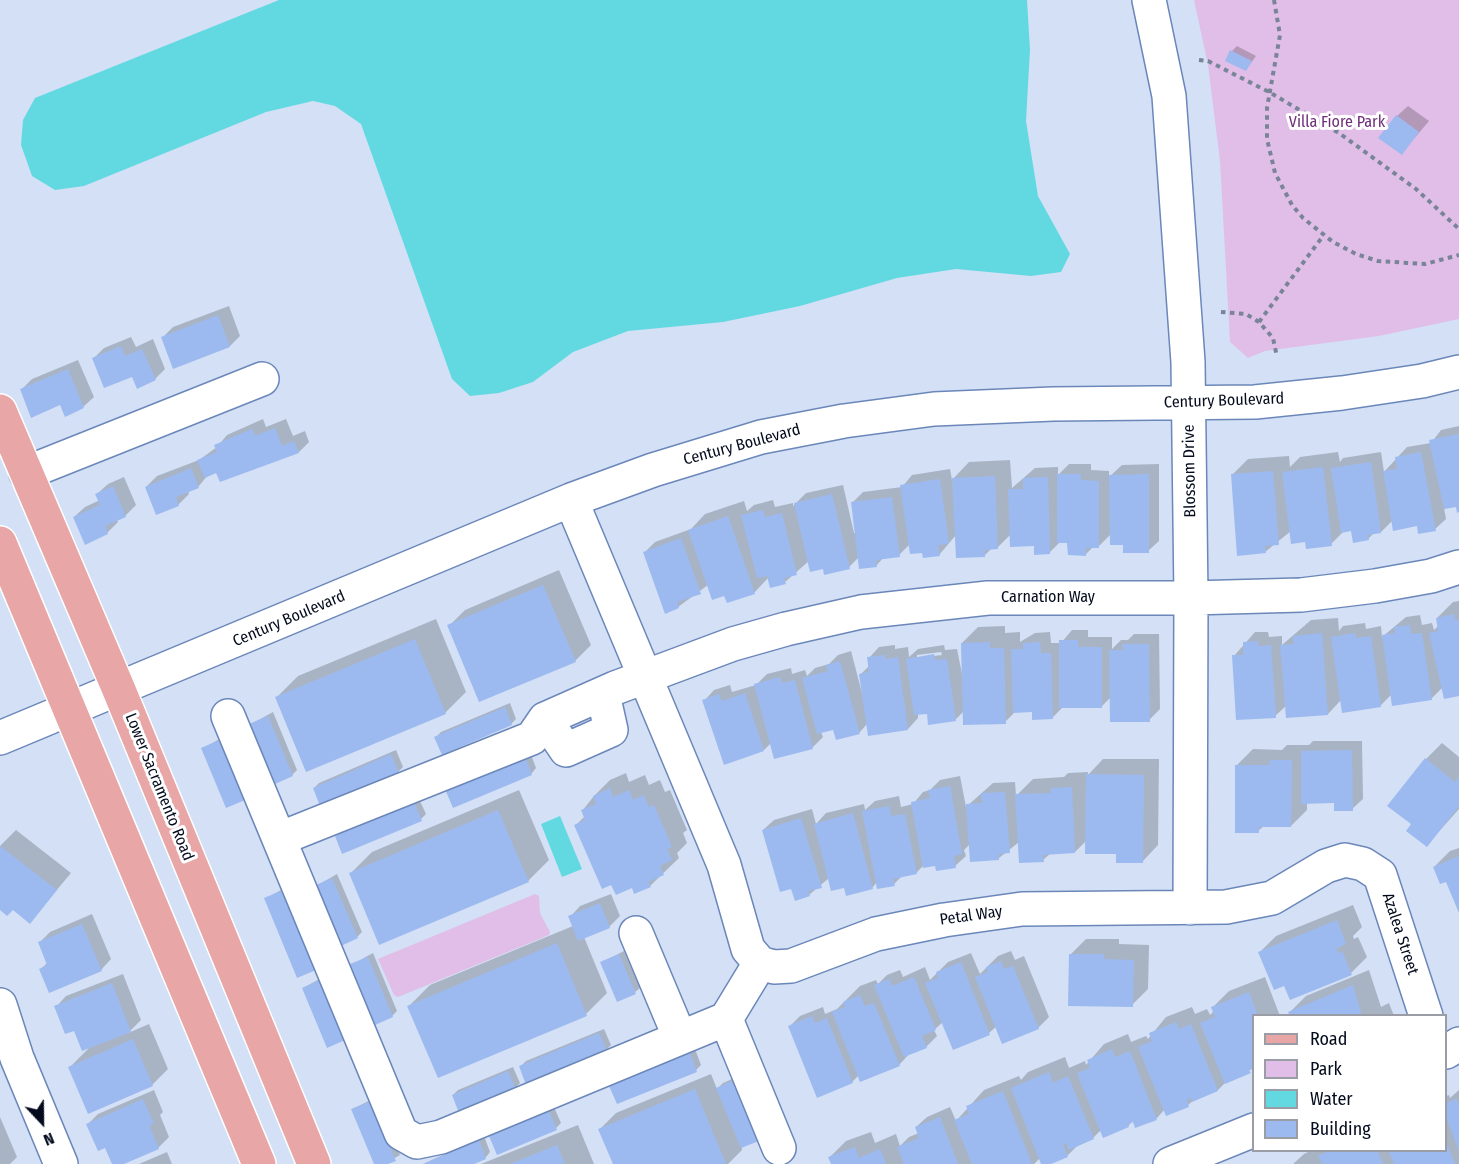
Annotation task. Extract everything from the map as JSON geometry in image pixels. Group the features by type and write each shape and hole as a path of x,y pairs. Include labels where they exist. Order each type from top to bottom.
{"main road":[{"name":"Lower Sacramento Road","path":"0,411 119,690 314,1164"},
{"path":"0,543 259,1164"}],"street":[{"name":"Blossom Drive","path":"1149,0 1169,96 1175,152 1189,404 1190,908"},
{"name":"Century Boulevard","path":"0,738 571,500 652,470 761,437 844,421 934,409 989,406 1255,402 1342,393 1459,372"},
{"path":"26,473 262,379"},
{"path":"228,716 401,1132 417,1142 441,1137 726,1019 760,963 748,949 724,865 571,500"},
{"name":"Carnation Way","path":"279,839 531,738 545,719 645,676 733,644 786,629 861,612 918,604 988,598 1191,598 1301,594 1365,587 1431,576 1459,567"},
{"name":"Azalea Street","path":"1190,908 1226,907 1272,898 1326,866 1345,860 1363,864 1380,876 1388,894 1425,1014"},
{"name":"Petal Way","path":"760,963 774,967 791,966 876,934 944,920 1022,909 1190,908"},
{"path":"636,933 680,1038"},
{"path":"0,1005 17,1058 61,1164"},
{"path":"726,1019 778,1148"},
{"path":"1170,1164 1252,1131"}],"path":[{"path":"1274,0 1280,35 1269,92 1267,139 1275,173 1292,205 1323,236 1356,254 1391,264 1425,264 1459,255"},
{"path":"1199,60 1208,60 1339,133 1416,189 1459,229"},
{"path":"1259,322 1323,236"},
{"path":"1221,312 1246,314 1259,322 1273,338 1277,357"}],"green space":[{"name":"Villa Fiore Park","path":"1194,0 1459,0 1459,319 1379,336 1265,351 1248,358 1230,342 1220,161 1208,65"},
{"path":"535,894 539,896 540,913 550,932 549,935 398,997 394,995 378,959"}],"water":[{"path":"279,0 1027,0 1030,50 1026,121 1038,196 1070,254 1061,272 1031,276 956,269 897,278 800,306 723,322 628,331 573,352 533,382 499,393 470,396 452,379 361,124 335,106 313,101 266,112 84,186 55,190 32,176 21,145 23,120 35,98"},
{"path":"560,816 582,869 562,877 541,824"}],"building":[{"path":"1230,50 1252,61 1246,71 1225,61"},
{"path":"1396,115 1419,132 1402,155 1378,138"},
{"path":"218,315 230,347 173,369 161,337"},
{"path":"121,346 125,356 142,349 156,380 137,389 132,377 104,388 92,358"},
{"path":"68,369 84,408 65,417 60,405 31,418 20,389"},
{"path":"275,428 282,446 294,441 299,453 220,482 216,473 205,478 197,460 217,452 214,445 252,429 255,436"},
{"path":"1459,434 1459,512 1457,513 1456,507 1444,509 1429,440"},
{"path":"1421,452 1436,531 1418,534 1417,526 1393,531 1383,471 1397,469 1395,457"},
{"path":"1371,462 1381,533 1368,535 1369,540 1353,543 1351,531 1341,533 1331,468"},
{"path":"1323,467 1332,546 1306,549 1305,542 1291,544 1282,472"},
{"path":"191,468 199,488 176,497 179,506 156,515 145,487"},
{"path":"1273,471 1279,545 1265,546 1266,553 1237,556 1231,474"},
{"path":"1057,474 1081,474 1081,480 1099,481 1099,548 1086,548 1086,556 1068,555 1067,543 1057,543"},
{"path":"1149,474 1149,553 1123,553 1123,545 1110,545 1109,475"},
{"path":"995,476 998,549 985,550 985,557 956,558 952,478"},
{"path":"1048,477 1050,554 1034,555 1034,546 1010,547 1008,489 1023,489 1023,478"},
{"path":"940,479 949,544 938,545 940,556 923,558 922,553 910,554 900,485"},
{"path":"113,486 126,517 105,526 108,534 85,545 73,517 100,505 95,494"},
{"path":"832,494 850,569 824,575 823,569 810,572 794,503"},
{"path":"892,497 900,557 876,560 877,567 859,569 851,502"},
{"path":"763,510 765,517 782,513 797,575 784,578 786,584 770,588 767,576 757,578 741,515"},
{"path":"728,516 755,594 727,603 724,596 712,600 688,530"},
{"path":"681,538 701,594 677,602 679,608 665,614 643,552"},
{"path":"543,585 576,662 479,702 447,625"},
{"path":"1454,614 1455,620 1459,619 1459,696 1444,699 1429,633 1438,631 1436,618"},
{"path":"1410,625 1411,634 1422,633 1432,700 1392,706 1382,635 1395,633 1394,627"},
{"path":"1322,633 1328,715 1286,718 1280,645 1294,644 1293,636"},
{"path":"1355,633 1356,638 1371,636 1381,707 1342,713 1331,637"},
{"path":"415,639 446,714 306,772 275,697"},
{"path":"1059,640 1078,640 1078,647 1102,647 1102,708 1059,708"},
{"path":"1258,641 1258,646 1271,645 1276,718 1236,720 1232,655 1243,655 1243,642"},
{"path":"990,642 990,648 1004,648 1006,724 963,725 961,643"},
{"path":"1040,642 1041,653 1051,653 1053,719 1032,720 1032,712 1013,713 1011,649 1023,649 1023,643"},
{"path":"1122,644 1149,644 1150,722 1110,722 1109,650 1123,650"},
{"path":"934,654 935,660 947,659 956,721 928,725 927,714 914,715 906,659"},
{"path":"885,655 885,659 898,657 908,730 868,736 859,674 869,672 867,657"},
{"path":"840,661 860,734 836,740 833,730 817,734 802,678 828,671 826,665"},
{"path":"780,677 782,683 795,680 813,749 774,759 754,684"},
{"path":"745,693 764,751 724,765 702,700 719,694 722,701"},
{"path":"505,707 512,725 442,755 434,737"},
{"path":"268,716 293,776 275,784 249,724"},
{"path":"220,740 245,800 226,808 201,748"},
{"path":"1352,750 1353,811 1334,811 1334,803 1301,804 1301,751"},
{"path":"391,754 399,773 320,806 313,788"},
{"path":"525,756 532,775 453,808 445,789"},
{"path":"1425,758 1455,782 1459,776 1459,806 1427,847 1406,831 1411,824 1387,806"},
{"path":"1270,760 1292,760 1291,827 1259,827 1259,833 1235,833 1235,765 1269,765"},
{"path":"1086,774 1144,775 1143,863 1116,863 1116,854 1085,854"},
{"path":"950,786 962,854 954,856 956,868 936,871 935,866 923,868 911,802 930,798 928,790"},
{"path":"1072,787 1075,853 1043,855 1044,862 1019,863 1015,794 1051,793 1051,788"},
{"path":"610,788 613,797 629,790 633,800 644,795 649,807 654,805 672,847 667,849 672,860 660,866 664,875 648,882 651,887 634,894 632,888 616,895 611,885 602,889 574,825 585,820 581,810 596,804 593,796"},
{"path":"1005,792 1010,853 999,854 999,860 970,862 966,804 982,803 981,793"},
{"path":"414,802 422,821 342,854 335,836"},
{"path":"889,806 891,816 905,814 917,874 893,879 895,886 877,889 862,811"},
{"path":"498,810 529,882 379,945 349,873"},
{"path":"853,813 873,889 846,896 844,888 831,891 814,824"},
{"path":"801,818 822,888 808,891 810,896 795,901 791,889 780,892 762,830"},
{"path":"0,846 57,890 30,924 13,910 7,916 0,910"},
{"path":"1459,856 1459,913 1446,882 1440,884 1433,867"},
{"path":"332,878 358,938 341,946 316,885"},
{"path":"283,890 316,970 297,978 264,898"},
{"path":"600,903 610,928 578,941 568,916"},
{"path":"1337,920 1346,944 1336,949 1338,953 1342,951 1352,975 1290,1000 1284,986 1274,990 1258,952"},
{"path":"82,924 102,971 49,993 39,969 47,965 38,942"},
{"path":"557,943 587,1016 438,1078 407,1006"},
{"path":"619,954 636,994 617,1002 600,962"},
{"path":"1069,954 1104,954 1104,959 1134,960 1133,1007 1068,1006"},
{"path":"368,957 393,1017 375,1025 350,964"},
{"path":"1001,961 1004,969 1013,966 1039,1029 1002,1044 975,977 988,972 986,967"},
{"path":"961,962 990,1035 953,1050 925,983 938,978 936,972"},
{"path":"914,977 936,1030 922,1036 927,1048 904,1057 874,985 889,979 892,986"},
{"path":"320,980 345,1040 327,1048 302,988"},
{"path":"112,983 131,1032 82,1051 74,1031 65,1034 54,1006"},
{"path":"1353,985 1361,1014 1289,1014 1288,1012"},
{"path":"1249,992 1257,1014 1252,1014 1252,1069 1249,1070 1251,1073 1225,1084 1200,1023 1215,1017 1211,1007"},
{"path":"860,995 865,1006 874,1003 900,1066 860,1082 832,1012 845,1007 843,1002"},
{"path":"812,1016 815,1023 827,1018 853,1083 817,1098 788,1026"},
{"path":"1176,1022 1179,1029 1191,1024 1218,1091 1192,1102 1191,1098 1187,1100 1189,1107 1166,1116 1138,1047 1152,1041 1149,1033"},
{"path":"599,1033 607,1051 526,1085 519,1066"},
{"path":"133,1039 153,1086 88,1114 68,1067"},
{"path":"1112,1049 1115,1057 1130,1051 1157,1120 1135,1128 1133,1122 1128,1124 1129,1127 1103,1138 1077,1073 1090,1068 1087,1060"},
{"path":"690,1053 697,1072 617,1104 609,1086"},
{"path":"508,1071 516,1089 459,1113 452,1095"},
{"path":"1049,1072 1053,1083 1068,1076 1094,1139 1069,1150 1066,1143 1063,1144 1068,1157 1051,1164 1041,1164 1011,1088"},
{"path":"734,1080 759,1141 741,1148 716,1088"},
{"path":"695,1089 726,1164 613,1164 598,1129"},
{"path":"1003,1091 1032,1164 972,1164 954,1120 969,1114 966,1106"},
{"path":"143,1099 154,1124 149,1125 159,1149 124,1164 112,1164 105,1148 98,1151 86,1124"},
{"path":"1456,1099 1459,1104 1459,1151 1447,1120 1447,1103"},
{"path":"371,1101 396,1161 388,1164 374,1164 351,1109"},
{"path":"549,1111 557,1130 497,1155 489,1136"},
{"path":"940,1117 958,1164 904,1164 897,1147 919,1138 915,1127"},
{"path":"479,1140 486,1159 474,1164 423,1164"},
{"path":"1447,1144 1455,1164 1394,1164 1389,1152 1447,1152"},
{"path":"557,1145 565,1164 510,1164"},
{"path":"855,1147 859,1158 880,1149 886,1164 831,1164 828,1157"},
{"path":"1327,1152 1378,1152 1383,1164 1322,1164 1318,1156"}]}
